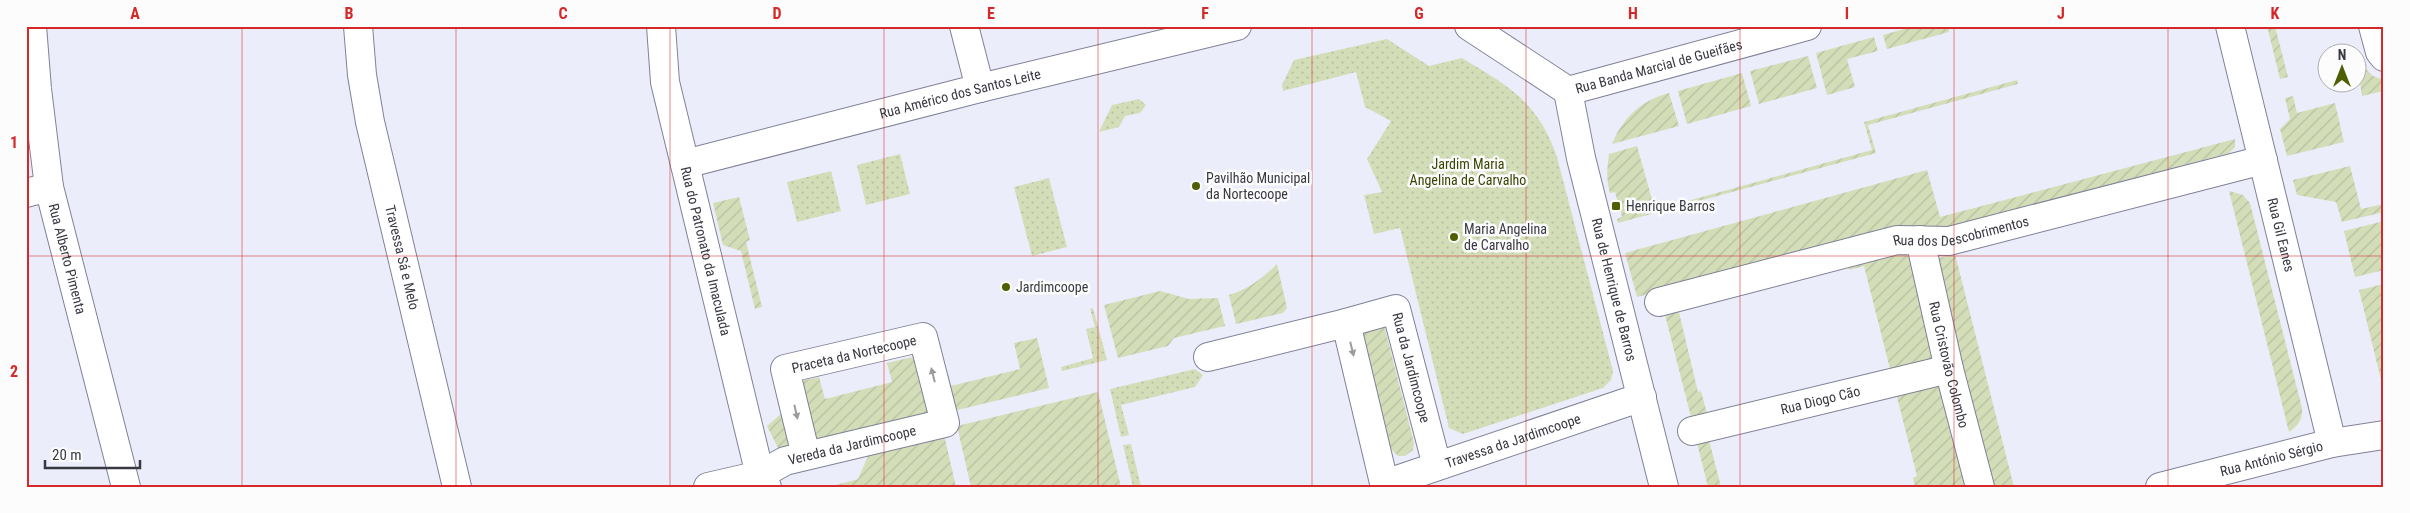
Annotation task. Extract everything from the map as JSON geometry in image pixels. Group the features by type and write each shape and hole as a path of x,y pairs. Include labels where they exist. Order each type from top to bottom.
{"street":[{"name":"Rua Alberto Pimenta","path":"32,26 37,89 38,190 126,487"},
{"name":"Travessa Sá e Melo","path":"358,26 362,75 370,122 457,487"},
{"name":"Rua do Patronato da Imaculada","path":"661,26 665,82 763,481"},
{"path":"964,26 980,88"},
{"name":"Rua Américo dos Santos Leite","path":"685,164 980,88 1237,26"},
{"path":"1470,26 1568,90"},
{"name":"Rua Banda Marcial de Gueifães","path":"1568,90 1807,26"},
{"name":"Rua Gil Eanes","path":"2230,26 2332,443"},
{"path":"2373,26 2380,52 2384,57"},
{"name":"Rua de Henrique de Barros","path":"1568,90 1581,158 1664,487"},
{"name":"Rua dos Descobrimentos","path":"1659,302 1897,240 1949,241 2263,160"},
{"name":"Rua Cristovão Colombo","path":"1920,240 1949,369 1980,487"},
{"name":"Rua da Jardimcoope","path":"1346,323 1396,309 1437,466"},
{"path":"1208,357 1346,323 1385,485"},
{"name":"Praceta da Nortecoope","path":"806,456 785,369 923,337 945,423"},
{"name":"Rua Diogo Cão","path":"1692,431 1949,369"},
{"name":"Travessa da Jardimcoope","path":"1385,485 1642,397"},
{"name":"Vereda da Jardimcoope","path":"708,487 763,481 785,461 945,423"},
{"name":"Rua António Sérgio","path":"2169,486 2332,443 2384,435"}],"green space":[{"path":"1915,26 1948,26 1949,32 1887,49 1883,35"},
{"path":"2267,26 2275,26 2288,77 2280,79"},
{"path":"1874,37 1878,51 1847,59 1855,87 1827,95 1816,53"},
{"name":"Jardim Maria Angelina de Carvalho","path":"1387,39 1429,66 1462,58 1508,88 1531,109 1541,122 1557,157 1613,371 1611,380 1603,388 1463,434 1449,428 1400,228 1374,234 1364,195 1382,192 1367,159 1391,121 1365,107 1356,72 1283,91 1282,85 1294,60"},
{"path":"1808,56 1817,88 1759,104 1750,71"},
{"path":"2368,71 2373,76 2384,80 2384,91 2362,96 2361,92 2368,92"},
{"path":"1742,73 1751,106 1687,124 1678,91"},
{"path":"2017,80 2018,84 1868,125 1876,153 1618,223 1617,219 1622,217 1615,192 1610,193 1608,183 1609,154 1637,146 1655,210 1872,150 1864,122"},
{"path":"1669,93 1679,126 1612,144 1616,134 1635,111 1650,100"},
{"path":"2293,96 2297,113 2335,103 2344,142 2287,156 2280,129 2290,119 2285,98"},
{"path":"1139,99 1146,105 1140,113 1125,116 1119,127 1099,132 1112,105"},
{"path":"2235,139 2235,147 2229,153 1944,228 1903,226 1637,297 1625,253 1927,170 1940,217"},
{"path":"900,154 910,194 866,205 857,165"},
{"path":"2350,166 2361,209 2384,204 2384,212 2342,222 2336,202 2297,195 2293,180"},
{"path":"831,171 841,211 797,222 787,182"},
{"path":"1049,178 1067,247 1032,256 1014,187"},
{"path":"2229,191 2243,195 2250,203 2302,408 2302,416 2299,422 2289,432"},
{"path":"739,197 750,240 746,242 762,307 755,309 741,251 723,245 713,203"},
{"path":"2384,221 2384,270 2355,277 2344,231"},
{"path":"1898,253 1905,254 1911,259 1933,360 1891,373 1864,266 1849,270 1848,266"},
{"path":"1955,254 2014,487 1993,487 1937,266 1939,258"},
{"path":"1277,264 1287,308 1283,313 1236,324 1229,295 1254,283"},
{"path":"2384,284 2384,392 2359,290"},
{"path":"1160,291 1189,299 1218,298 1225,326 1174,338 1168,346 1118,358 1104,305"},
{"path":"1093,308 1107,360 1062,371 1061,367 1093,358 1086,329 1095,327 1090,309"},
{"path":"1678,308 1698,392 1701,391 1707,414 1691,417 1664,311"},
{"path":"1382,325 1385,329 1414,443 1413,450 1405,456 1398,456 1391,449 1362,335 1362,332"},
{"path":"1037,338 1049,388 953,411 944,375 948,374 951,386 1020,369 1014,343"},
{"path":"917,356 931,416 812,445 797,382 819,377 825,399 892,382 887,363"},
{"path":"1195,369 1203,375 1195,387 1121,405 1129,435 1121,437 1110,389"},
{"path":"1939,383 1969,487 1915,487 1913,478 1917,476 1897,397 1883,400 1882,395"},
{"path":"1098,392 1121,487 971,487 957,426"},
{"path":"782,413 795,444 779,450 767,426"},
{"path":"943,430 956,487 829,487 858,479 872,447"},
{"path":"1709,440 1721,487 1708,487 1697,443"},
{"path":"1131,444 1141,487 1133,487 1123,445"}],"place":[{"name":"Pavilhão Municipal da Nortecoope","path":"1196,186"},
{"name":"Henrique Barros","path":"1616,206"},
{"name":"Maria Angelina de Carvalho","path":"1454,237"},
{"name":"Jardimcoope","path":"1006,287"}]}
